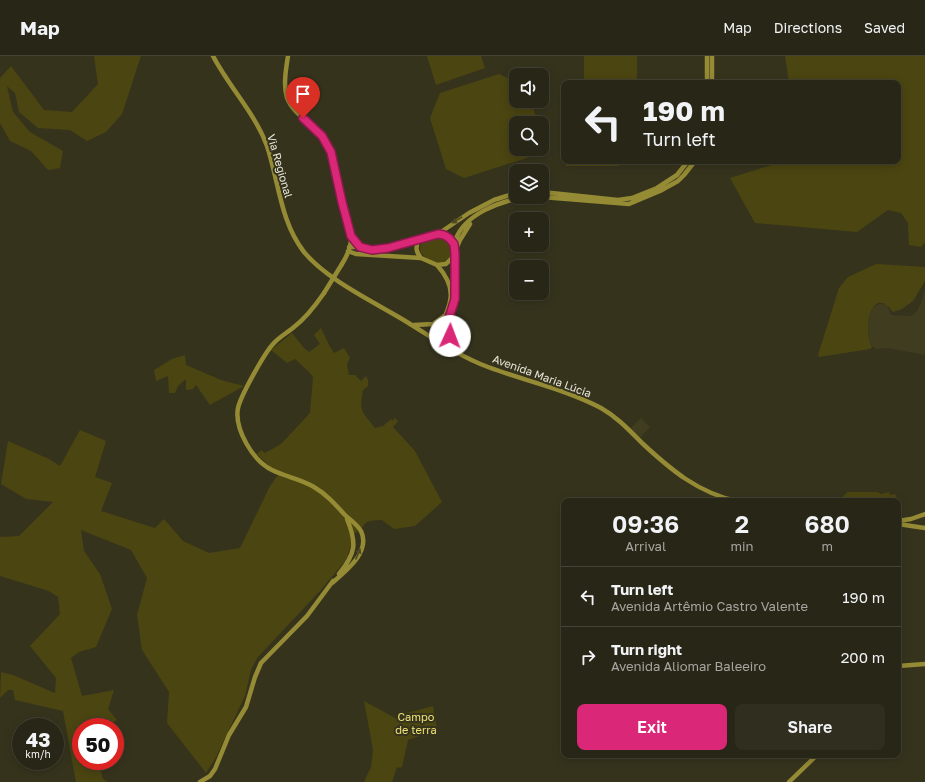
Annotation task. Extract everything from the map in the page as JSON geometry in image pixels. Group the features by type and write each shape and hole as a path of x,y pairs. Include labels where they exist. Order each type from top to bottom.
{"main road":[{"name":"Via Regional","path":"213,56 225,77 250,113 263,137 268,150 282,208 294,236 313,261 333,277"},
{"path":"288,56 285,84 287,96 295,111 320,132 329,147 351,236 349,249 345,259 315,306 300,322 281,336 271,346 240,401 238,418 239,427 245,441 258,460 271,470 314,487 360,530 362,536 361,548 355,562 332,583"},
{"path":"707,56 707,80"},
{"path":"712,56 712,80"},
{"path":"549,193 618,200 632,198 657,188 677,175 686,164"},
{"path":"549,198 629,204 660,191 678,181 693,164"},
{"path":"349,249 360,247 372,250 388,248 438,234 469,213 494,200 509,195"},
{"path":"436,339 447,324 455,299 454,244 458,234 468,222 477,215 504,201 509,200"},
{"path":"437,265 446,264 455,254 460,240 477,215"},
{"path":"438,234 447,236 454,244"},
{"path":"351,236 360,247"},
{"path":"419,239 417,252 421,258"},
{"path":"349,249 356,254"},
{"path":"345,259 356,254 421,258 437,265 447,277 451,292 450,302 436,339"},
{"name":"Avenida Maria Lúcia","path":"333,277 458,352 487,367 572,395 600,408 620,421 654,454 678,474 711,493 727,498"},
{"path":"412,325 433,324 445,315"},
{"path":"447,324 450,336 458,352"},
{"path":"901,522 925,514"},
{"path":"200,782 210,776 215,769 229,736 246,707 255,676 261,663 314,608 347,564 353,552 354,539 346,516"},
{"path":"901,524 925,528"},
{"path":"901,666 925,664"},
{"path":"789,782 814,758"}],"shaded area":[{"path":"925,288 925,355 888,348 876,349 872,346 869,340 868,325 873,307 884,304 887,305 891,315 911,316 917,311"},
{"path":"641,418 650,427 640,438 630,429"}],"green space":[{"path":"94,56 141,56 122,114 106,132 87,141 70,130 38,128 19,112 15,93 7,86 13,112 30,132 63,151 60,168 48,170 31,151 10,141 0,123 0,78 11,66 44,110 72,112 98,84"},
{"path":"427,56 481,56 485,68 436,85"},
{"path":"584,56 637,56 637,80 584,80"},
{"path":"785,56 925,56 925,242 921,247 909,245 908,223 901,213 888,210 857,232 755,223 730,178 774,164 901,164 901,80 789,80"},
{"path":"499,74 509,79 509,108 533,108 536,116 509,116 509,156 533,156 464,178 446,169 430,118 440,93"},
{"path":"566,164 619,164 619,166 566,166"},
{"path":"441,237 449,240 451,254 449,259 444,263 437,263 424,256 420,250 421,245 427,240"},
{"path":"876,264 925,267 925,281 913,301 902,309 893,312 886,304 879,303 874,306 869,320 868,330 872,347 870,349 819,357 818,355 839,288 848,277"},
{"path":"321,328 334,353 344,348 350,358 347,364 349,375 355,375 361,381 366,376 368,386 363,390 361,403 364,415 375,428 383,426 391,419 392,421 395,418 398,421 393,427 415,451 442,502 415,526 394,529 382,520 372,521 364,524 361,531 352,534 351,545 346,560 320,591 257,658 251,670 245,696 215,759 206,773 167,723 169,692 142,650 137,615 147,578 131,550 81,530 84,551 100,574 112,609 96,647 79,652 71,658 82,696 114,690 108,709 115,718 72,718 72,760 63,711 15,700 13,690 8,690 0,698 1,672 13,675 55,693 56,678 30,646 60,614 58,597 49,591 0,576 0,537 19,536 53,502 26,499 1,484 8,441 49,459 60,466 80,430 106,441 95,477 112,483 101,511 155,528 164,519 183,541 209,553 240,548 270,486 278,475 257,454 261,450 265,453 281,444 310,413 313,377 295,359 287,363 271,350 292,333 309,352 320,344 314,335"},
{"path":"185,355 186,365 221,380 244,386 210,405 196,385 193,389 186,390 186,379 178,386 175,393 169,393 168,376 156,381 154,370 172,359"},
{"path":"848,492 877,492 881,494 889,492 890,495 895,494 897,498 843,498 843,496"},
{"name":"Campo de terra","path":"364,701 397,719 399,715 433,706 437,730 408,740 402,767 397,767 392,782 364,782 371,767 373,750"},
{"path":"74,770 100,770 103,779 108,782 76,782"}],"route":[{"path":"303,118 320,132 329,147 351,236 360,247 378,250 395,247 438,234 447,236 452,241 454,244 455,253 455,299 447,324 450,336"}]}
